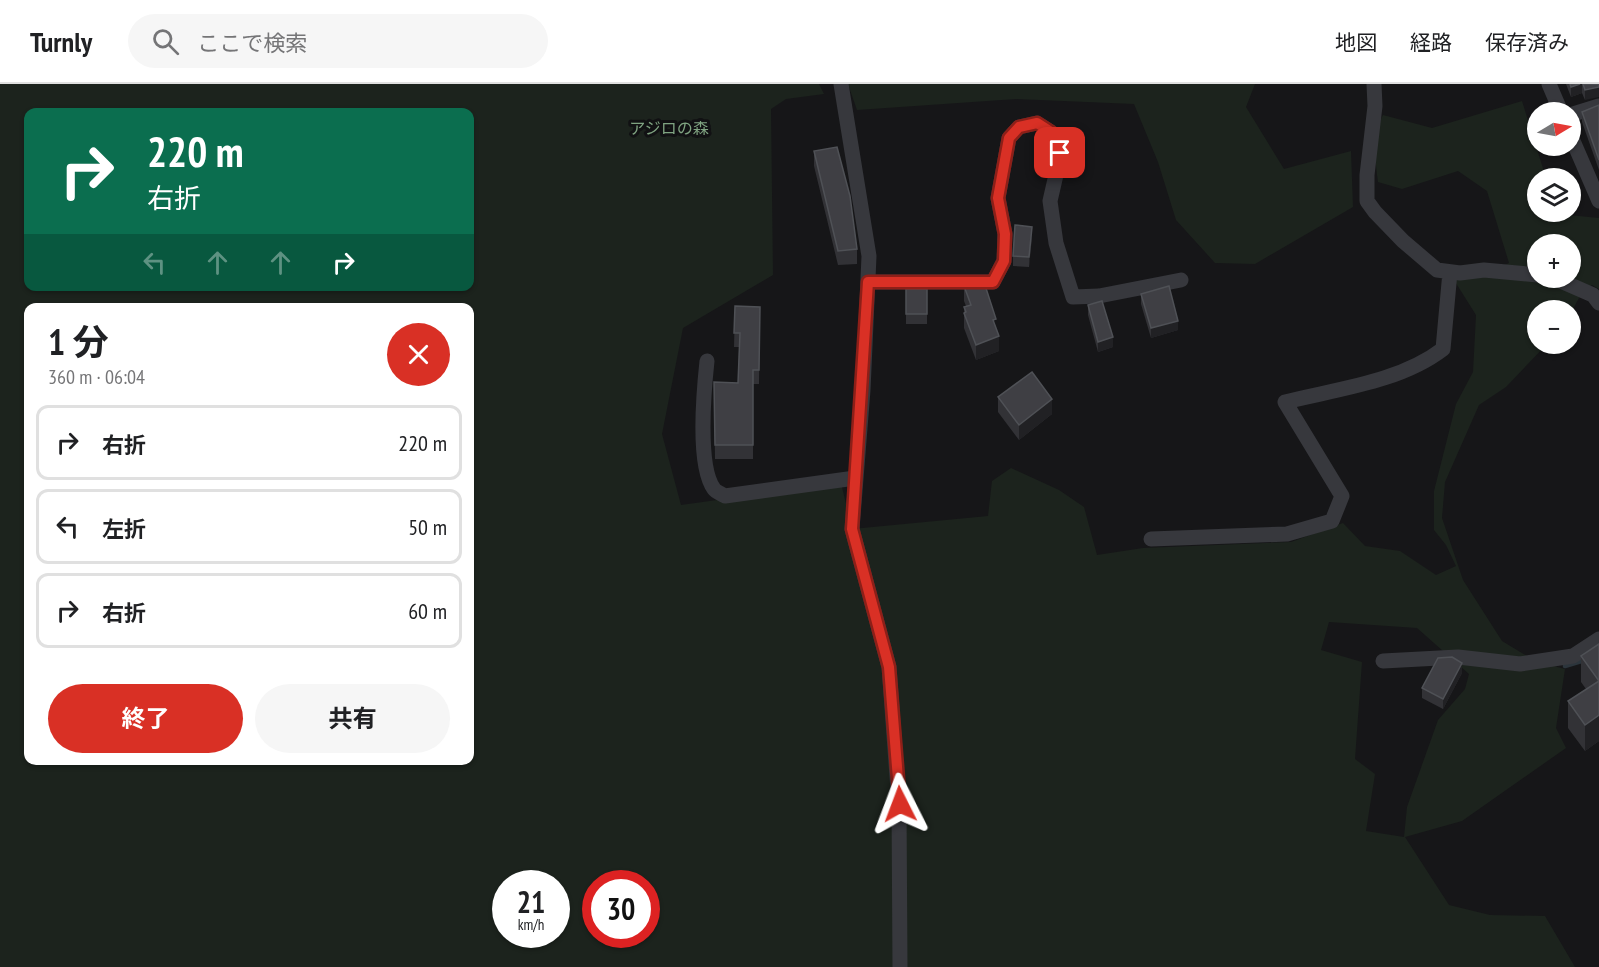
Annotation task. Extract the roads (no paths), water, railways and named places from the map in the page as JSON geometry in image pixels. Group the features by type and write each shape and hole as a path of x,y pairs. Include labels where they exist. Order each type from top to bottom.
{"street":[{"path":"841,84 869,256 863,382 852,529 889,667 897,753 900,967"},
{"path":"1374,84 1376,106 1367,175 1367,201 1403,242 1437,270 1450,272 1484,270 1527,274"},
{"path":"1581,112 1599,106"},
{"path":"868,282 993,282 1004,261 1005,234 998,198 1009,138 1019,127 1037,123 1051,132 1060,153 1050,201 1056,243 1073,297 1099,296 1181,279"},
{"path":"1579,156 1598,199"},
{"path":"1151,539 1287,534 1332,521 1342,496 1285,402 1384,377 1426,362 1443,349 1450,272"},
{"path":"1577,288 1593,295 1599,303"},
{"path":"706,361 702,400 704,438 709,478 714,490 725,496 855,478"},
{"path":"1383,661 1458,657 1520,664 1573,656 1599,639"}],"waterway":[{"path":"1565,666 1585,660"}],"park label":[{"name":"アジロの森","path":"669,128"}]}
